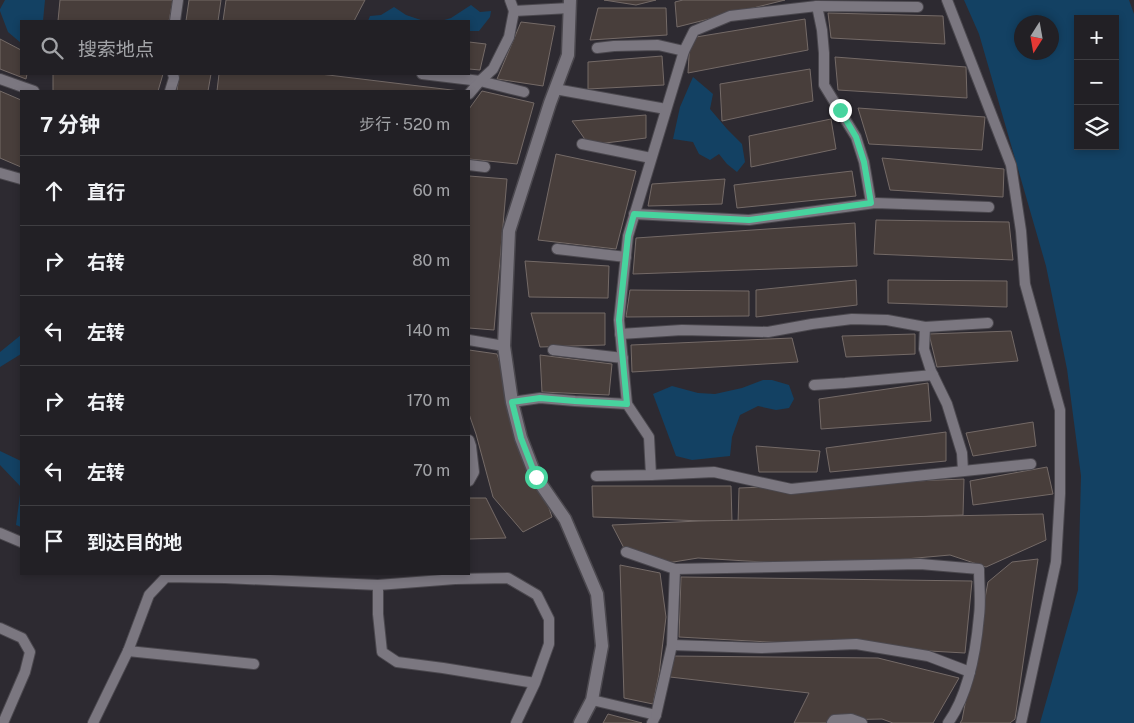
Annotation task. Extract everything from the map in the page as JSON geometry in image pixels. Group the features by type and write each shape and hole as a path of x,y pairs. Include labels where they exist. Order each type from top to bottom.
{"street":[{"path":"175,20 178,0"},
{"path":"470,93 494,69 509,37 514,11 510,0"},
{"path":"947,0 1011,165 1021,231 1025,284 1060,410 1060,494 1056,562 1021,723"},
{"path":"514,11 570,4 568,55 550,103 509,231 504,346 512,402 521,438 536,477 566,519 597,594 602,646 592,700 580,723"},
{"path":"817,6 822,30 824,85 856,137 864,162 871,203"},
{"path":"651,475 648,437 627,404 619,320 628,236 684,51 694,31 730,16 817,6 918,7"},
{"path":"597,48 658,45 684,51"},
{"path":"170,90 173,75"},
{"path":"430,75 480,81 524,92"},
{"path":"0,79 31,90"},
{"path":"555,89 666,109"},
{"path":"582,144 651,158"},
{"path":"470,165 485,167"},
{"path":"0,173 20,179"},
{"path":"634,214 749,220 871,203 989,207"},
{"path":"557,249 626,257"},
{"path":"620,334 682,330 768,332 852,319 887,320 925,327 988,323"},
{"path":"925,327 924,349 933,375 947,404 962,452 963,471"},
{"path":"470,340 504,346"},
{"path":"553,350 623,358"},
{"path":"814,385 845,384 933,375"},
{"path":"512,402 540,398 627,404"},
{"path":"470,443 474,472 470,479"},
{"path":"596,476 714,472 791,489 1031,464"},
{"path":"0,533 20,542"},
{"path":"626,552 675,569 920,564 979,569 980,615 970,672 955,713 948,723"},
{"path":"592,700 654,719 672,645 675,569"},
{"path":"93,723 128,651 149,595 166,577 234,578 378,585 455,579 508,578 537,595 549,619 549,644 535,684 516,723"},
{"path":"378,585 378,614 382,652 397,662 535,684"},
{"path":"0,628 22,638 30,652 25,672 3,723"},
{"path":"672,645 761,648 856,644 928,656 970,672"},
{"path":"128,651 254,664"},
{"path":"832,723 834,720 850,719 862,723"}],"water":[{"path":"5,0 45,0 43,20 20,20 20,42 8,32 0,9"},
{"path":"964,0 1129,0 1134,14 1134,723 1040,723 1078,590 1081,476 1067,369 1046,266 979,34"},
{"path":"471,5 480,12 491,11 490,17 479,31 470,31 470,20 444,20 451,18"},
{"path":"394,7 406,15 421,20 368,20 370,16 381,15"},
{"path":"693,77 713,94 710,109 742,144 745,162 737,172 719,154 710,160 699,154 693,142 673,139 680,107"},
{"path":"20,336 20,355 0,367 0,352"},
{"path":"763,380 772,380 789,385 794,399 789,408 776,410 758,406 740,415 732,437 730,456 692,460 676,456 653,394 672,386 698,393 715,394 742,388"},
{"path":"0,451 20,461 20,486 0,465"},
{"path":"20,495 20,527 16,525"}],"building":[{"path":"60,0 173,0 169,20 58,20"},
{"path":"189,0 221,0 218,20 186,20"},
{"path":"226,0 365,0 355,20 223,20"},
{"path":"604,0 656,0 636,5"},
{"path":"683,0 785,0 677,27 675,2"},
{"path":"598,8 666,8 667,35 590,40"},
{"path":"828,13 943,16 945,44 831,38"},
{"path":"805,19 808,50 688,73 690,38"},
{"path":"521,22 555,26 543,86 497,79"},
{"path":"0,39 20,49 20,75 27,75 26,79 0,69"},
{"path":"470,42 486,44 480,70 470,69"},
{"path":"662,56 664,85 588,89 588,62"},
{"path":"835,57 966,67 967,98 838,90"},
{"path":"810,69 813,101 722,121 720,84"},
{"path":"53,75 163,75 158,90 53,90"},
{"path":"179,75 211,75 208,90 177,90"},
{"path":"219,75 328,75 452,90 217,90"},
{"path":"0,91 20,100 20,167 0,158"},
{"path":"482,91 534,103 517,164 470,159 470,108"},
{"path":"858,108 985,117 982,150 869,144"},
{"path":"646,115 646,138 589,145 572,121"},
{"path":"831,119 836,149 751,167 749,136"},
{"path":"556,154 636,171 616,249 538,240"},
{"path":"882,158 1004,169 1003,197 890,190"},
{"path":"852,171 856,196 737,208 734,185"},
{"path":"470,176 507,179 494,330 470,328"},
{"path":"725,179 722,204 648,206 652,184"},
{"path":"876,220 1009,222 1013,260 874,254"},
{"path":"855,223 857,266 633,274 636,238"},
{"path":"525,261 609,266 608,298 529,297"},
{"path":"856,280 857,305 756,317 756,290"},
{"path":"888,280 1007,281 1007,307 888,303"},
{"path":"630,290 749,291 749,316 626,317"},
{"path":"531,313 605,313 605,345 540,347"},
{"path":"1011,331 1018,361 937,367 929,334"},
{"path":"915,334 915,354 846,357 842,336"},
{"path":"792,338 798,362 632,372 631,345"},
{"path":"470,350 497,354 552,517 523,532 493,497 470,417"},
{"path":"540,355 612,364 609,395 542,392"},
{"path":"928,383 931,421 821,429 819,399"},
{"path":"1033,422 1036,446 973,456 966,433"},
{"path":"946,432 946,461 830,472 826,448"},
{"path":"756,446 820,451 817,472 759,472"},
{"path":"1047,467 1053,494 973,505 970,481"},
{"path":"964,479 963,515 738,524 739,488"},
{"path":"592,486 731,486 732,522 593,517"},
{"path":"470,498 486,498 506,538 470,539"},
{"path":"1043,514 1046,540 986,567 950,555 827,566 698,558 661,564 626,552 612,525 699,521"},
{"path":"1038,559 1015,719 1010,723 960,723 988,582 1012,562"},
{"path":"620,565 660,573 666,617 659,674 653,704 624,698"},
{"path":"681,577 972,581 965,653 679,637"},
{"path":"670,656 878,658 959,678 933,723 893,723 882,719 834,720 832,723 794,723 809,693 670,677"},
{"path":"608,714 642,723 603,723"}],"route":[{"path":"536,477 521,438 512,402 540,398 627,404 619,320 628,236 634,214 749,220 871,203 864,162 856,137 840,110"}]}
